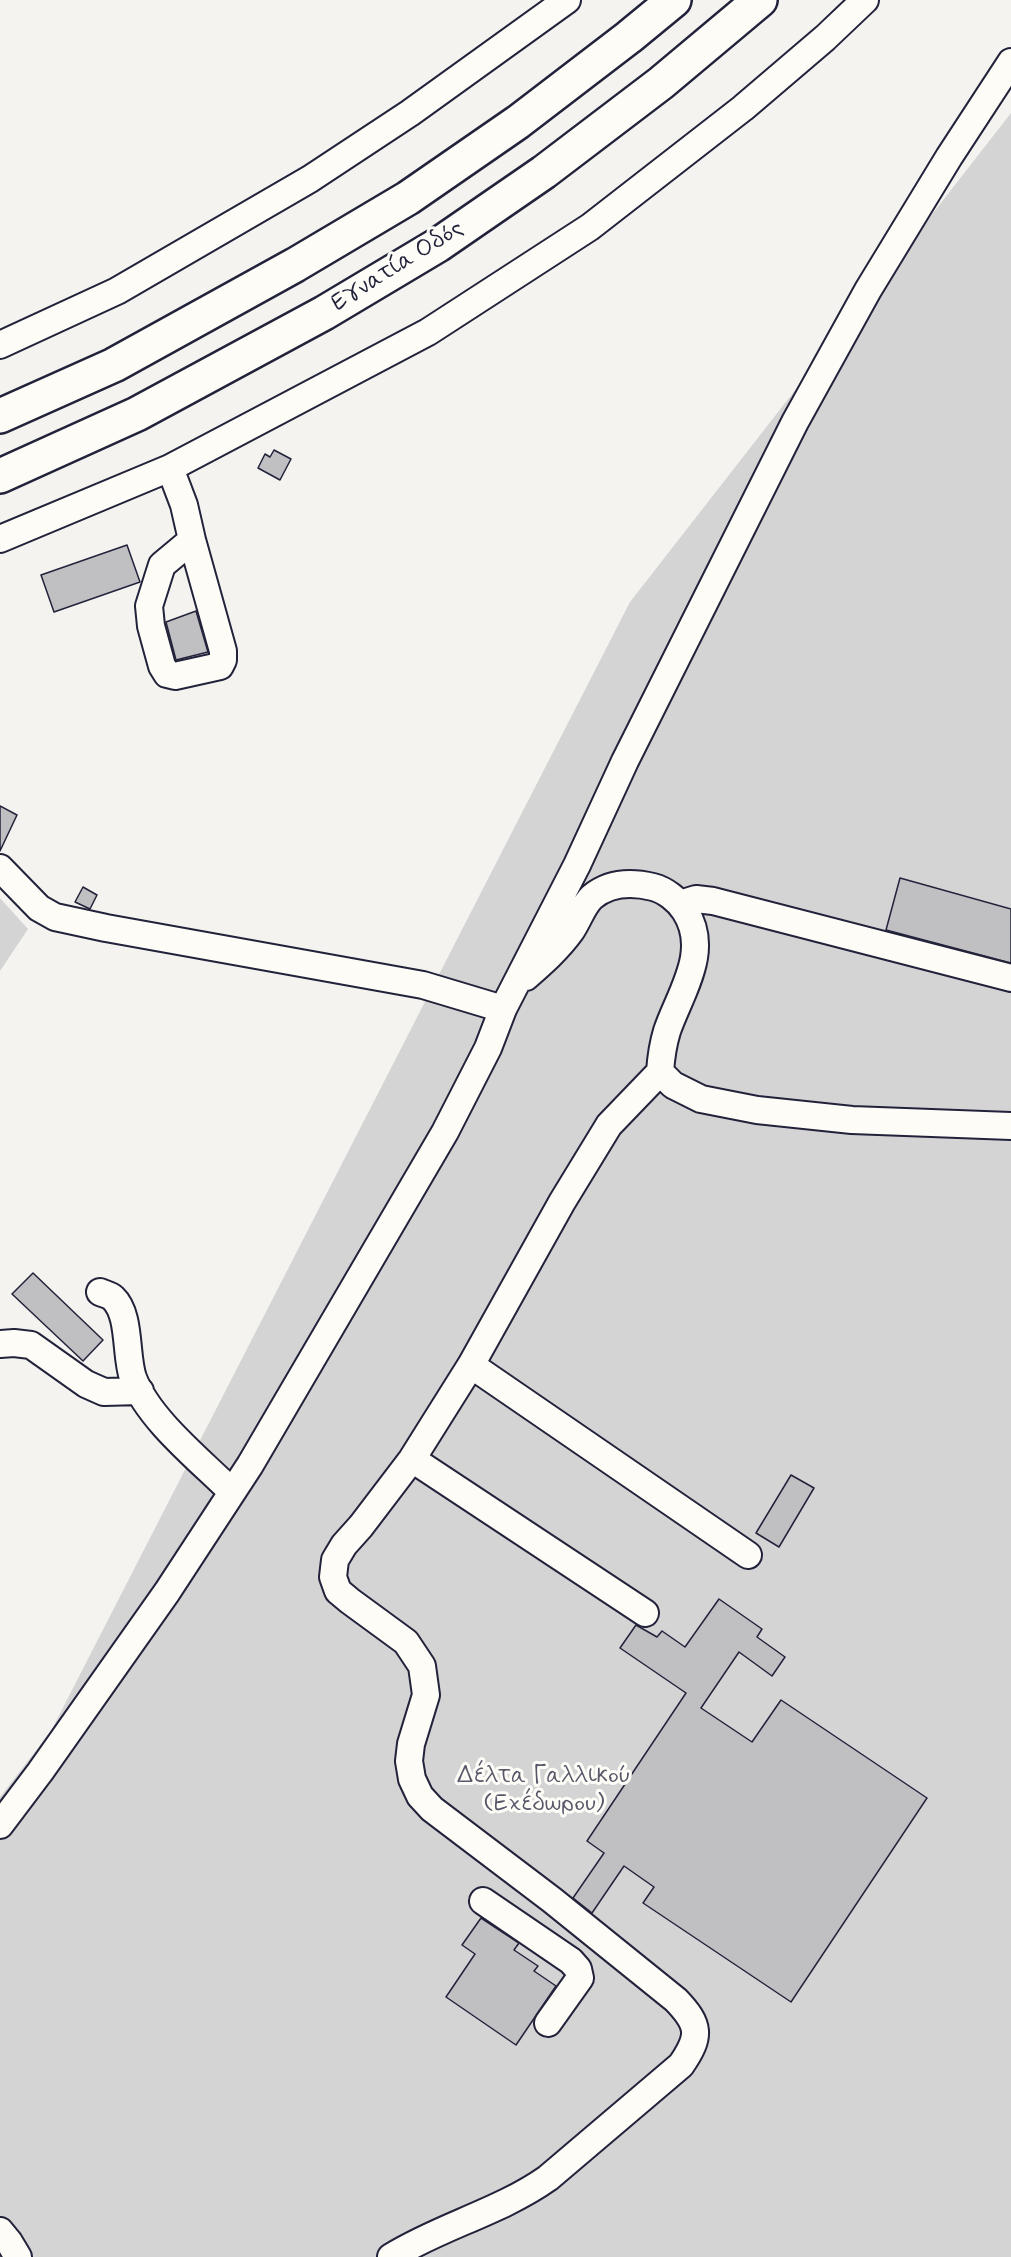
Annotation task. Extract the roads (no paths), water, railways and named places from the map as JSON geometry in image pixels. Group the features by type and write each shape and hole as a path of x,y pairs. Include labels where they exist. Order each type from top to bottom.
{"highway":[{"path":"0,416 114,364 295,265 408,198 518,122 674,0"},
{"name":"Εγνατία Οδός","path":"0,476 137,414 324,313 438,245 544,172 652,90 759,0"}],"street":[{"path":"0,345 117,291 310,179 410,113 567,0"},
{"path":"0,539 170,468 428,332 590,227 743,108 825,38 865,0"},
{"path":"0,1825 160,1601 232,1492 262,1445 445,1132 488,1048 503,1009 577,865 625,762 795,422 868,290 949,157 1011,62"},
{"path":"170,468 184,505 223,651 220,666 175,676 167,674 162,666 151,626 149,606 162,566 192,540"},
{"path":"0,868 32,902 55,917 423,985 503,1009"},
{"path":"391,2257 531,2190 548,2178 681,2065 695,2041 696,2028 691,2015 676,2000 552,1900 432,1809 420,1796 412,1779 409,1761 411,1744 426,1695 422,1666 406,1642 339,1591 333,1577 335,1560 344,1545 362,1526 412,1459 471,1365 562,1202 609,1125 660,1072 667,1031 694,963 695,939 690,918 680,904 659,889 634,883 608,887 591,898 570,932 552,954 516,986"},
{"path":"680,904 696,899 713,901 1011,978"},
{"path":"660,1072 673,1085 701,1099 757,1110 852,1120 1011,1126"},
{"path":"100,1293 112,1297 120,1310 133,1377 149,1408 232,1492"},
{"path":"0,1344 31,1345 86,1384 104,1392 140,1391"},
{"path":"471,1365 748,1555"},
{"path":"412,1459 645,1613"},
{"path":"530,1932 552,1900"},
{"path":"483,1901 571,1961 578,1969 580,1978 548,2023"},
{"path":"0,2231 18,2257"}],"park label":[{"name":"Δέλτα Γαλλικού (Εχέδωρου)","path":"544,1791"}]}
